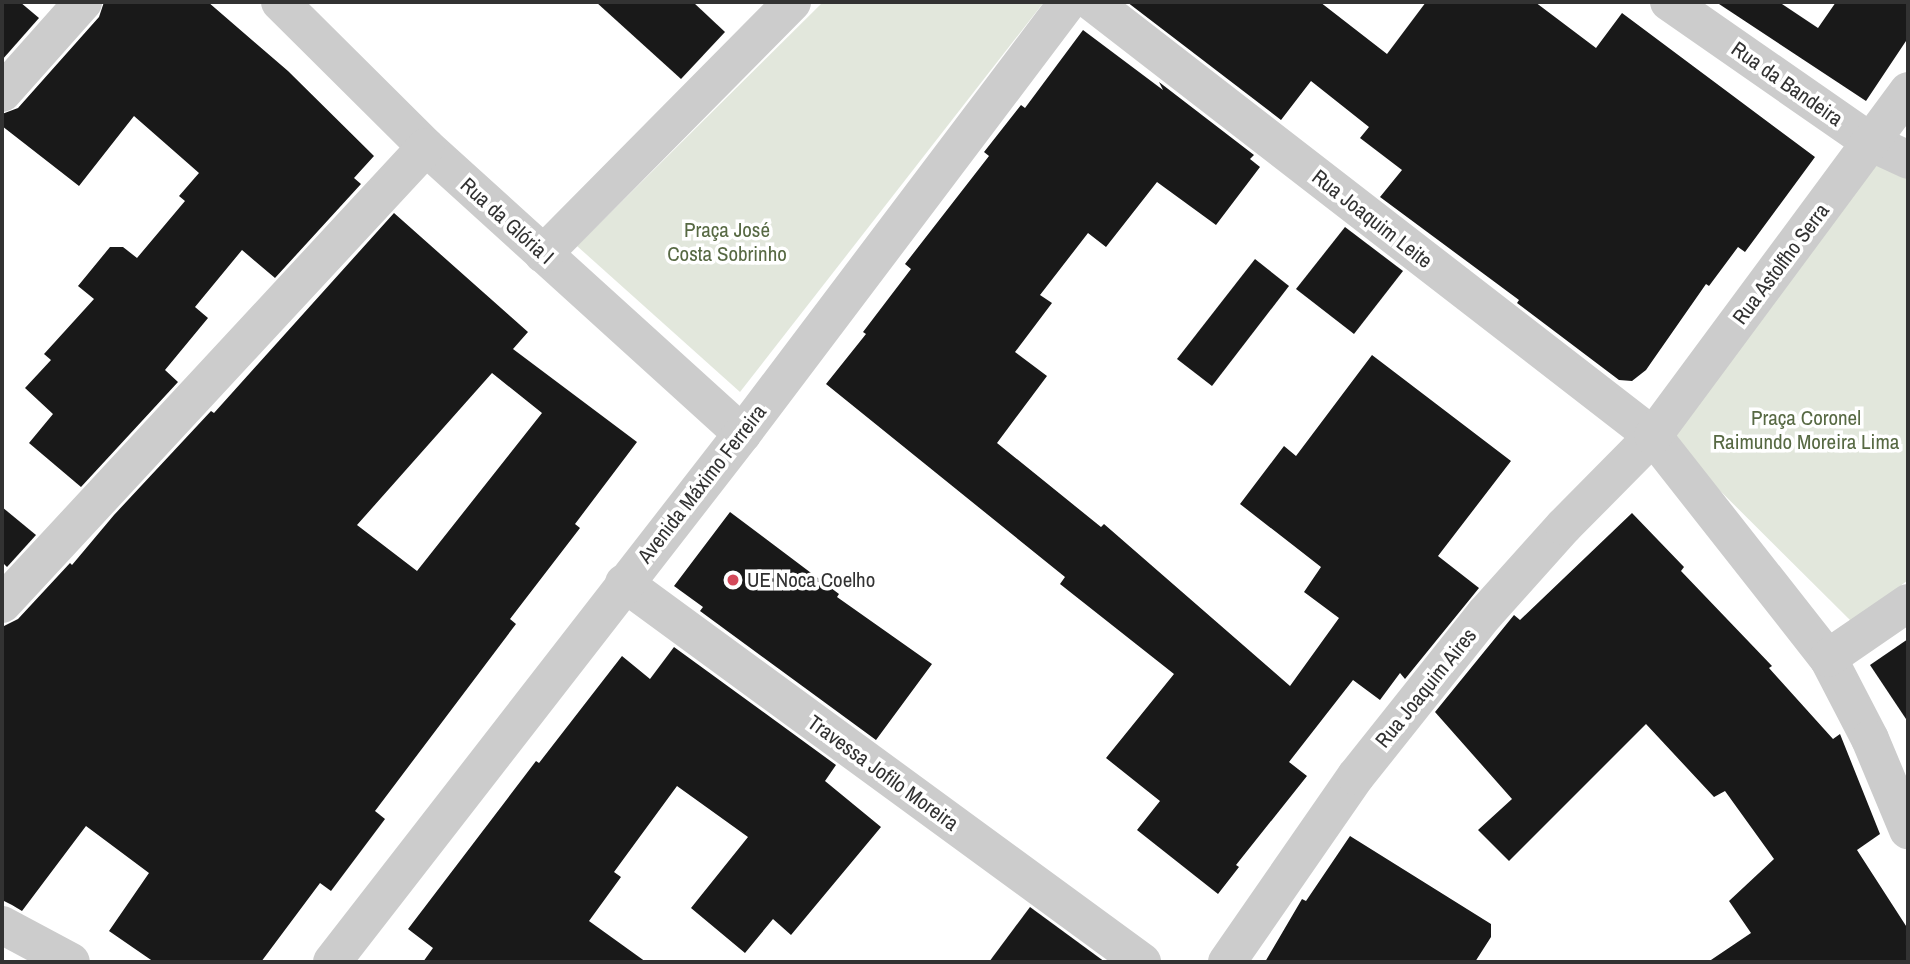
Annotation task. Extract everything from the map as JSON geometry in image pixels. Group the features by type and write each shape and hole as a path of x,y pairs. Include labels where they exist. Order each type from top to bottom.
{"street":[{"path":"2,93 83,2"},
{"name":"Rua da Glória I","path":"279,2 426,148 742,434"},
{"path":"543,254 792,2"},
{"name":"Avenida Máximo Ferreira","path":"332,962 742,434 1068,2"},
{"name":"Rua Joaquim Leite","path":"1092,2 1653,436 1828,659 1870,739 1908,830"},
{"name":"Rua da Bandeira","path":"1669,2 1872,143 1908,160"},
{"name":"Rua Astolfho Serra","path":"1653,436 1908,91"},
{"path":"2,604 426,148"},
{"name":"Rua Joaquim Aires","path":"1227,962 1356,776 1485,614 1564,526 1653,436"},
{"name":"Travessa Jofilo Moreira","path":"624,583 1142,962"},
{"path":"1828,659 1908,603"},
{"path":"2,925 71,962"}],"green space":[{"name":"Praça José Costa Sobrinho","path":"823,2 1044,2 740,392 577,246"},
{"name":"Praça Coronel Raimundo Moreira Lima","path":"1879,160 1908,174 1908,580 1853,623 1669,440"}],"building":[{"path":"2,2 20,2 39,18 2,60"},
{"path":"104,2 208,2 288,71 374,156 354,178 361,184 275,278 242,250 195,307 208,318 165,370 178,382 81,487 29,443 53,414 25,388 51,360 44,354 94,299 78,286 110,247 123,247 137,258 185,201 179,196 199,173 134,116 79,186 2,126 2,114 18,108 99,17"},
{"path":"596,2 693,2 725,32 681,79"},
{"path":"1127,2 1320,2 1387,54 1426,2 1535,2 1596,48 1622,13 1815,157 1745,252 1738,247 1709,286 1706,284 1646,370 1632,381 1619,380 1517,303 1519,300 1380,197 1402,170 1360,138 1369,127 1311,81 1281,120"},
{"path":"1716,2 1779,2 1818,28 1836,2 1908,2 1908,38 1866,101"},
{"path":"1083,30 1163,90 1159,82 1254,155 1250,159 1260,167 1216,225 1157,182 1106,247 1088,233 1040,295 1052,303 1015,352 1047,376 997,443 1101,527 1104,524 1290,686 1339,618 1304,592 1321,567 1240,504 1284,446 1296,456 1372,355 1511,461 1438,556 1479,588 1405,679 1400,673 1380,700 1353,680 1289,762 1307,776 1236,865 1239,867 1218,894 1137,830 1160,801 1106,758 1174,674 1060,584 1065,577 826,384 866,334 863,332 911,269 905,264 989,156 984,152 1021,105 1025,108"},
{"path":"394,213 528,332 513,349 637,442 575,524 580,528 510,619 516,624 375,811 385,819 331,891 320,883 261,962 154,962 109,931 149,873 86,826 22,911 2,900 2,627 18,619 70,563 72,565 114,515 211,411 214,413","holes":["492,373 542,413 417,571 357,525"]},
{"path":"1345,227 1403,271 1354,334 1296,289"},
{"path":"1255,259 1289,286 1212,386 1177,359"},
{"path":"2,507 36,535 7,567 2,562"},
{"path":"730,512 839,594 837,597 932,664 876,740 700,611 703,607 674,586"},
{"path":"1632,513 1684,567 1681,571 1772,666 1769,668 1833,739 1840,734 1880,834 1857,850 1908,929 1908,962 1708,962 1751,933 1729,901 1774,859 1725,791 1714,797 1646,724 1509,861 1478,830 1512,799 1435,712 1514,615 1520,620"},
{"path":"1908,639 1908,722 1870,665"},
{"path":"674,647 836,765 825,781 881,827 791,935 773,919 745,953 691,908 748,837 677,786 614,872 621,877 589,921 646,962 423,962 433,948 408,929 536,761 539,763 622,656 650,679"},
{"path":"1350,836 1491,924 1491,937 1475,962 1265,962 1302,899 1306,901"},
{"path":"1030,907 1105,962 989,962"}],"place":[{"name":"UE Noca Coelho","path":"733,580"}]}
